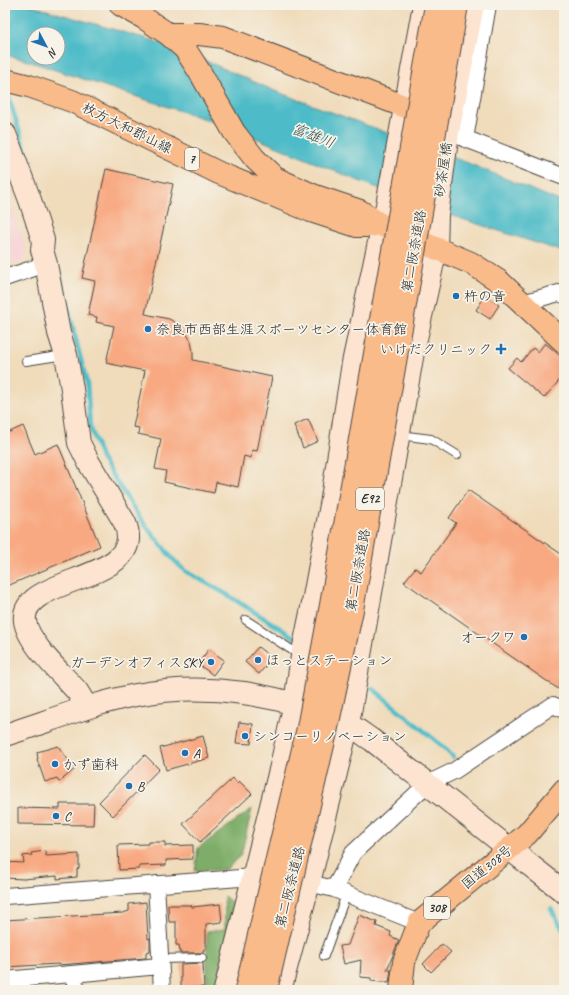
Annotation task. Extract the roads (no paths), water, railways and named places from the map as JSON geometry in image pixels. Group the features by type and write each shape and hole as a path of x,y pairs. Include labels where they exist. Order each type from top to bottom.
{"main road":[{"name":"枚方大和郡山線","path":"121,5 144,18 185,49 234,132 255,159 275,178 315,196 360,211 383,226"},
{"name":"第二阪奈道路","path":"246,990 308,728 331,605 436,5"},
{"name":"第二阪奈道路","path":"266,990 325,740 352,610 457,5"},
{"path":"172,38 200,34 223,38 406,107"},
{"name":"枚方大和郡山線","path":"5,81 29,86 72,101 219,173 311,212 356,226 383,226 436,240 499,281 564,342"},
{"name":"国道308号","path":"401,990 404,962 419,923 527,834 564,790"}],"street":[{"path":"225,990 281,766 295,703 302,656 331,504 353,363 383,226 424,5"},
{"name":"砂茶屋橋","path":"280,990 309,883 348,724 413,352 436,240 437,215 457,136 473,5"},
{"path":"488,5 457,136 564,177"},
{"path":"5,134 30,200 43,240 44,257 59,333 66,355 79,443 89,463 125,523 128,532 128,540 118,559 107,566 46,592 33,600 25,610 28,629 36,646 77,691 82,699 84,709"},
{"path":"5,158 36,243 44,257"},
{"path":"5,278 44,257"},
{"path":"522,303 559,293 564,295"},
{"path":"5,736 84,709 136,695 184,689 230,690 295,703 348,724 372,740 509,850 564,892"},
{"path":"340,892 353,854 427,784 454,771 553,705 564,710"},
{"path":"5,896 253,877 309,883 340,892 419,923"},
{"path":"156,884 162,990"},
{"path":"5,980 75,982 160,963"}],"lane":[{"path":"26,361 66,355"},
{"path":"398,435 431,438 457,454"},
{"path":"246,620 302,656"},
{"path":"324,956 340,892"},
{"path":"160,963 202,958"}],"water":[{"name":"富雄川","path":"5,5 29,5 172,46 275,91 468,163 564,203 564,252 456,217 359,181 232,128 43,66 66,66 66,26 26,26 26,60 5,55"}],"waterway":[{"path":"6,88 34,179"},
{"path":"59,273 87,383 90,426 101,458 142,521 171,557 185,571 226,594 297,639"},
{"path":"372,688 441,745 453,757"},
{"path":"551,909 564,931"}],"place":[{"name":"杵の音","path":"456,296"},
{"name":"奈良市西部生涯スポーツセンター体育館","path":"148,329"},
{"name":"いけだクリニック","path":"501,349"},
{"name":"オークワ","path":"524,637"},
{"name":"ほっとステーション","path":"258,660"},
{"name":"ガーデンオフィスSKY","path":"211,662"},
{"name":"シンコーリノベーション","path":"245,736"},
{"name":"A","path":"185,753"},
{"name":"かず歯科","path":"55,764"},
{"name":"B","path":"129,786"},
{"name":"C","path":"56,816"}]}
